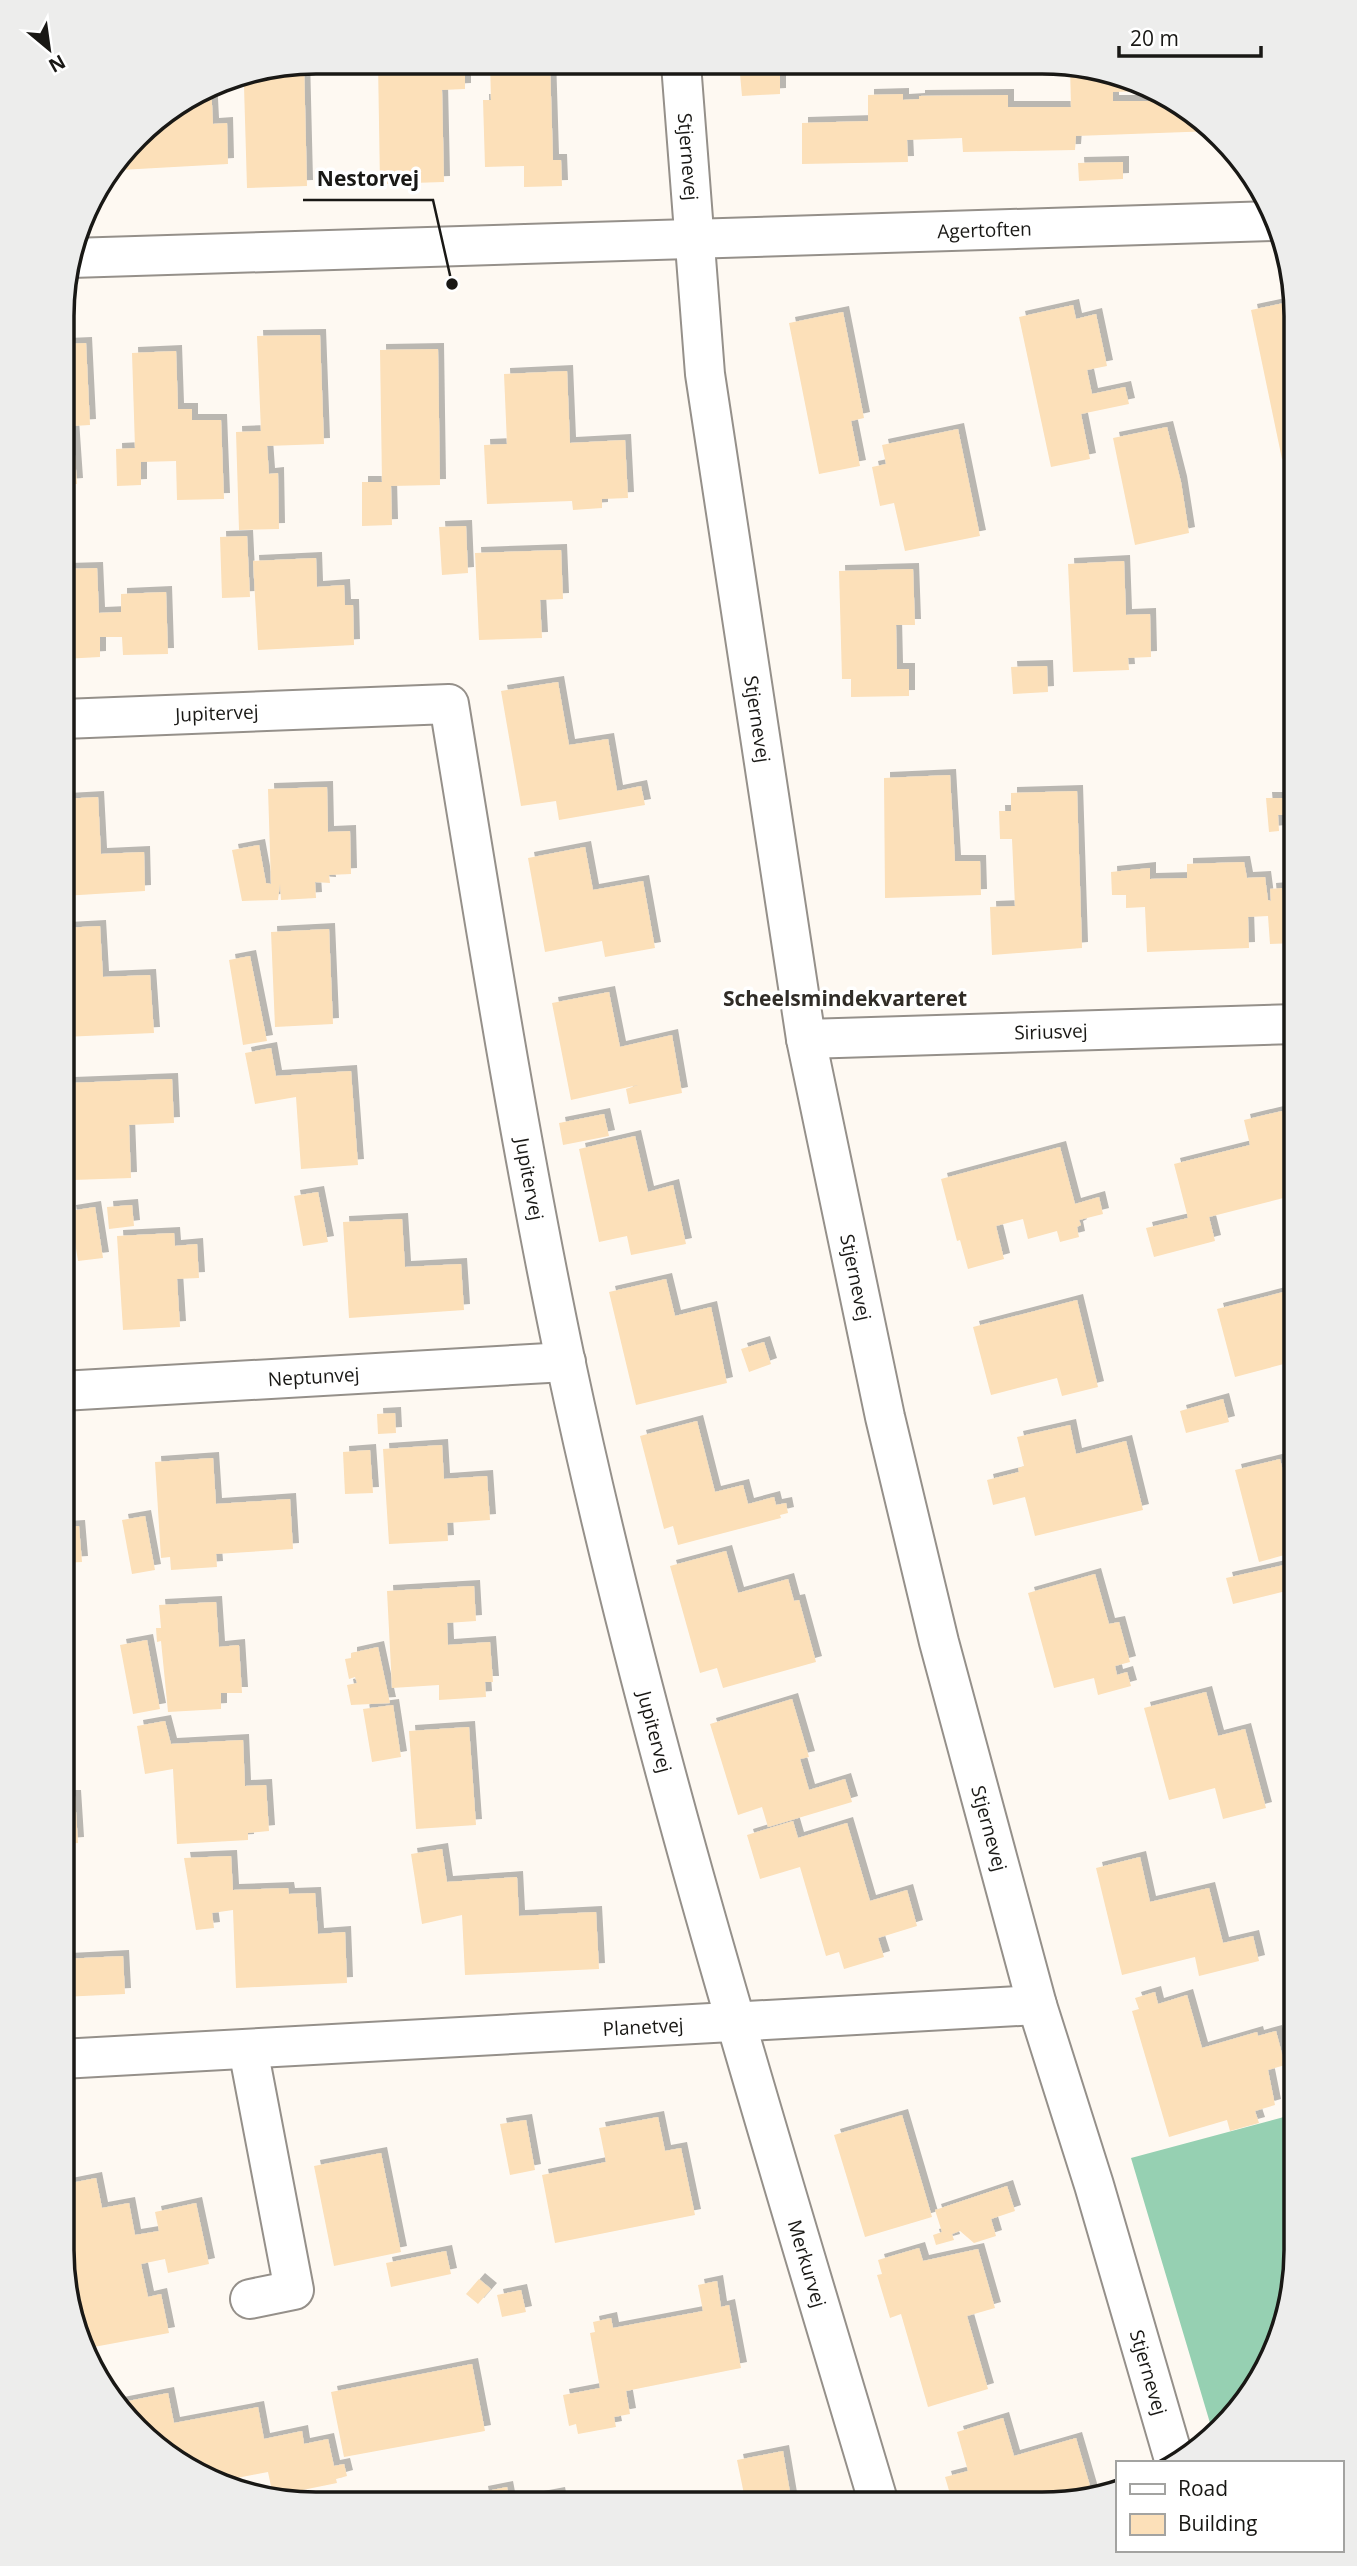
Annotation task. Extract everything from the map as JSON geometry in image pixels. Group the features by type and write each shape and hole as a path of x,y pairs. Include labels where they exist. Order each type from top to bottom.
{"street":[{"name":"Stjernevej","path":"682,74 705,374 806,1039 887,1430 939,1642 1037,2005 1094,2185 1172,2454"},
{"name":"Agertoften","path":"81,258 1264,221"},
{"name":"Jupitervej","path":"74,719 449,704 483,916 566,1362 639,1670 736,2022"},
{"name":"Siriusvej","path":"806,1039 1284,1024"},
{"name":"Neptunvej","path":"74,1390 566,1362"},
{"name":"Planetvej","path":"74,2059 1037,2005"},
{"name":"Merkurvej","path":"736,2022 874,2492"},
{"path":"248,2049 294,2290 250,2299"}],"green space":[{"path":"1283,2117 1283,2266 1279,2298 1259,2358 1243,2385 1210,2424 1131,2158"}],"building":[{"path":"304,74 307,186 247,188 244,86 241,86 268,78"},
{"path":"378,74 465,74 465,89 442,90 444,182 380,184"},
{"path":"490,74 550,74 553,160 561,160 562,186 524,187 524,166 485,167 483,100 491,100"},
{"path":"740,74 780,74 780,94 742,96"},
{"path":"1070,76 1089,78 1132,91 1113,92 1113,101 1153,100 1198,132 1076,136 1075,150 963,152 962,138 907,140 908,162 802,164 802,123 868,121 868,95 903,94 903,100 919,99 919,96 1008,95 1008,107 1071,107"},
{"path":"212,97 213,124 227,123 228,164 123,170 168,124"},
{"path":"1123,162 1123,179 1079,181 1078,163"},
{"path":"1283,303 1284,459 1282,459 1251,310"},
{"path":"1073,305 1076,319 1096,314 1107,366 1087,370 1092,394 1125,387 1129,404 1081,414 1090,459 1051,467 1019,317"},
{"path":"843,312 864,418 851,421 860,466 819,474 789,323"},
{"path":"320,335 324,444 267,446 269,474 278,473 279,529 239,530 236,432 261,431 257,336"},
{"path":"86,343 90,425 74,426 74,344"},
{"path":"438,349 440,485 391,486 392,525 362,526 362,482 382,482 380,350"},
{"path":"176,351 178,409 192,409 192,420 221,420 224,499 177,500 176,461 141,462 141,485 117,486 116,449 135,448 132,353"},
{"path":"567,371 570,443 625,440 628,498 602,499 602,508 573,510 572,501 487,504 484,445 507,444 504,374"},
{"path":"1167,427 1181,482 1189,533 1135,545 1113,438"},
{"path":"958,429 980,536 905,551 894,503 880,506 872,467 886,464 882,445"},
{"path":"74,440 77,484 74,484"},
{"path":"466,526 468,573 442,575 439,527"},
{"path":"247,536 250,597 222,598 220,537"},
{"path":"561,550 563,599 540,600 542,638 479,640 475,553"},
{"path":"316,558 317,587 344,585 345,605 353,605 354,645 258,650 253,561"},
{"path":"1124,561 1126,615 1150,614 1151,657 1128,658 1129,670 1073,672 1068,564"},
{"path":"97,568 99,613 121,612 121,594 166,592 168,654 123,655 122,637 100,637 100,657 74,658 74,569"},
{"path":"913,569 915,625 896,625 897,669 909,669 909,696 851,697 851,679 842,679 839,571"},
{"path":"1047,666 1048,692 1013,694 1011,667"},
{"path":"558,682 569,745 608,739 617,791 641,786 645,805 559,820 556,801 521,806 501,691"},
{"path":"950,775 955,861 980,861 981,895 885,898 884,778"},
{"path":"327,787 328,832 350,831 351,874 329,875 330,883 315,882 316,898 281,900 280,884 278,900 242,901 232,850 259,845 266,883 271,884 268,789"},
{"path":"1283,787 1284,831 1283,815 1278,815 1279,831 1269,832 1266,798 1283,798"},
{"path":"1077,791 1082,948 992,955 990,907 1015,906 1012,839 1000,839 999,811 1011,811 1011,793"},
{"path":"98,797 101,854 144,852 145,891 74,895 74,798"},
{"path":"585,847 593,890 643,881 655,948 605,957 602,941 545,952 528,858"},
{"path":"1244,862 1247,878 1265,877 1268,900 1271,901 1270,889 1282,888 1284,943 1270,944 1268,916 1248,917 1249,948 1147,952 1145,907 1126,908 1126,895 1112,895 1111,872 1150,868 1150,879 1187,878 1187,864"},
{"path":"100,926 103,977 150,975 154,1033 74,1037 74,927"},
{"path":"329,929 333,1024 275,1027 271,932"},
{"path":"250,956 267,1041 243,1045 229,960"},
{"path":"609,992 620,1047 672,1035 682,1093 629,1104 626,1089 638,1085 571,1100 552,1003"},
{"path":"271,1048 276,1076 351,1071 358,1165 301,1169 296,1097 255,1104 245,1053"},
{"path":"172,1079 174,1123 129,1125 131,1178 74,1180 74,1083"},
{"path":"1282,1111 1284,1198 1209,1217 1215,1241 1154,1257 1146,1228 1188,1218 1174,1164 1250,1145 1244,1120"},
{"path":"604,1114 609,1136 563,1145 559,1123"},
{"path":"635,1136 648,1192 673,1185 686,1244 631,1255 627,1236 599,1242 579,1149"},
{"path":"1060,1147 1075,1204 1099,1197 1103,1214 1079,1220 1079,1237 1060,1242 1057,1231 1028,1239 1023,1219 996,1226 1004,1259 968,1269 960,1240 957,1241 941,1179"},
{"path":"318,1192 328,1242 303,1246 294,1196"},
{"path":"132,1205 134,1226 109,1229 107,1207"},
{"path":"95,1207 103,1258 78,1261 74,1210"},
{"path":"402,1219 405,1267 461,1264 464,1310 349,1318 343,1222"},
{"path":"174,1233 175,1246 197,1244 199,1278 177,1279 180,1327 123,1330 117,1236"},
{"path":"666,1279 675,1316 711,1307 727,1383 636,1405 609,1292"},
{"path":"1283,1292 1283,1364 1235,1377 1217,1309"},
{"path":"1077,1300 1098,1387 1062,1396 1057,1378 991,1395 973,1327"},
{"path":"764,1342 771,1364 749,1372 741,1349"},
{"path":"1223,1399 1229,1422 1186,1433 1180,1411"},
{"path":"395,1413 396,1433 378,1434 377,1414"},
{"path":"697,1421 715,1492 743,1485 748,1504 774,1497 776,1505 786,1503 788,1513 780,1515 781,1518 678,1545 673,1526 664,1529 640,1436"},
{"path":"1070,1425 1076,1454 1126,1441 1143,1510 1035,1536 1025,1497 993,1505 987,1480 1019,1472 1018,1468 1024,1466 1017,1437"},
{"path":"442,1445 444,1479 487,1476 490,1520 447,1523 448,1541 389,1544 383,1449"},
{"path":"370,1450 373,1493 345,1494 343,1452"},
{"path":"213,1458 216,1504 290,1499 293,1549 216,1554 217,1567 171,1570 170,1557 161,1558 155,1462"},
{"path":"1280,1459 1283,1472 1283,1555 1259,1562 1235,1470"},
{"path":"145,1516 155,1570 132,1574 122,1520"},
{"path":"74,1526 79,1526 82,1562 74,1562"},
{"path":"726,1551 738,1593 788,1579 794,1601 799,1600 816,1662 723,1688 717,1668 700,1673 670,1566"},
{"path":"1283,1565 1283,1592 1233,1604 1226,1578"},
{"path":"1095,1574 1109,1624 1119,1622 1130,1662 1115,1666 1117,1675 1127,1672 1131,1686 1098,1695 1094,1678 1054,1688 1028,1593"},
{"path":"474,1586 476,1621 447,1623 448,1645 490,1642 493,1682 485,1682 486,1697 439,1700 439,1685 392,1688 387,1591"},
{"path":"216,1602 219,1647 239,1645 242,1693 221,1693 221,1709 168,1712 161,1641 157,1642 156,1628 161,1628 159,1605"},
{"path":"147,1640 160,1709 133,1714 120,1645"},
{"path":"378,1647 390,1703 351,1705 347,1685 357,1683 355,1677 349,1679 345,1659 351,1658 351,1653"},
{"path":"1206,1692 1218,1736 1245,1729 1266,1808 1223,1819 1215,1788 1169,1800 1144,1708"},
{"path":"792,1699 809,1757 800,1759 809,1790 845,1779 852,1802 768,1827 762,1807 738,1815 710,1724"},
{"path":"393,1705 401,1757 372,1762 363,1709"},
{"path":"165,1721 171,1744 243,1740 245,1786 266,1785 269,1831 248,1833 248,1840 177,1844 173,1769 145,1774 137,1726"},
{"path":"469,1727 476,1825 416,1829 409,1731"},
{"path":"74,1796 75,1796 78,1843 74,1843"},
{"path":"793,1821 798,1838 847,1823 870,1901 907,1890 917,1926 878,1938 884,1957 844,1969 839,1952 826,1956 800,1867 760,1879 747,1835"},
{"path":"442,1849 447,1882 517,1877 519,1916 596,1912 599,1969 465,1975 462,1915 422,1924 411,1854"},
{"path":"231,1856 233,1890 288,1888 289,1894 315,1893 318,1934 345,1932 347,1983 236,1988 233,1910 212,1913 214,1928 196,1930 184,1858"},
{"path":"1140,1857 1150,1902 1209,1888 1223,1943 1253,1936 1259,1961 1199,1976 1195,1957 1122,1975 1096,1868"},
{"path":"123,1956 125,1994 74,1996 74,1958"},
{"path":"1155,1992 1158,2004 1187,1995 1202,2048 1257,2032 1258,2036 1276,2031 1283,2066 1268,2070 1275,2105 1255,2111 1259,2123 1230,2131 1227,2120 1169,2137 1132,2011 1139,2009 1135,1998"},
{"path":"902,2115 932,2217 865,2237 834,2135"},
{"path":"658,2117 665,2151 681,2148 695,2215 555,2243 542,2175 606,2162 599,2128"},
{"path":"526,2120 535,2170 510,2175 500,2124"},
{"path":"381,2153 401,2252 334,2266 314,2166"},
{"path":"96,2178 102,2208 129,2203 135,2235 159,2231 155,2212 196,2203 209,2264 168,2273 165,2259 141,2264 148,2297 161,2294 169,2333 94,2347 80,2307 74,2266 74,2182"},
{"path":"1007,2186 1015,2211 991,2219 996,2236 974,2243 960,2231 952,2234 954,2240 936,2245 933,2235 942,2232 935,2210"},
{"path":"919,2248 923,2261 978,2249 995,2308 967,2316 988,2389 928,2407 901,2314 890,2318 877,2275 882,2274 878,2260"},
{"path":"446,2251 451,2274 391,2287 386,2263"},
{"path":"479,2279 491,2289 478,2304 466,2294"},
{"path":"717,2281 721,2307 729,2305 741,2368 626,2391 630,2414 614,2417 616,2427 578,2434 576,2424 569,2426 563,2395 600,2388 590,2333 595,2332 593,2322 611,2318 613,2328 703,2311 698,2285"},
{"path":"521,2290 526,2312 502,2317 497,2295"},
{"path":"472,2364 485,2431 344,2457 331,2392"},
{"path":"168,2393 174,2423 258,2407 264,2439 302,2431 304,2444 328,2439 334,2466 344,2464 347,2476 336,2479 337,2483 298,2491 271,2488 268,2472 234,2478 208,2468 181,2452 156,2432 127,2401"},
{"path":"1003,2418 1014,2456 1076,2438 1091,2488 1057,2492 949,2492 945,2477 968,2471 957,2432"},
{"path":"783,2451 790,2492 744,2492 737,2460"},
{"path":"507,2487 508,2492 482,2492"}],"place":[{"name":"Nestorvej","path":"452,284"}],"district":[{"name":"Scheelsmindekvarteret","path":"845,999"}]}
